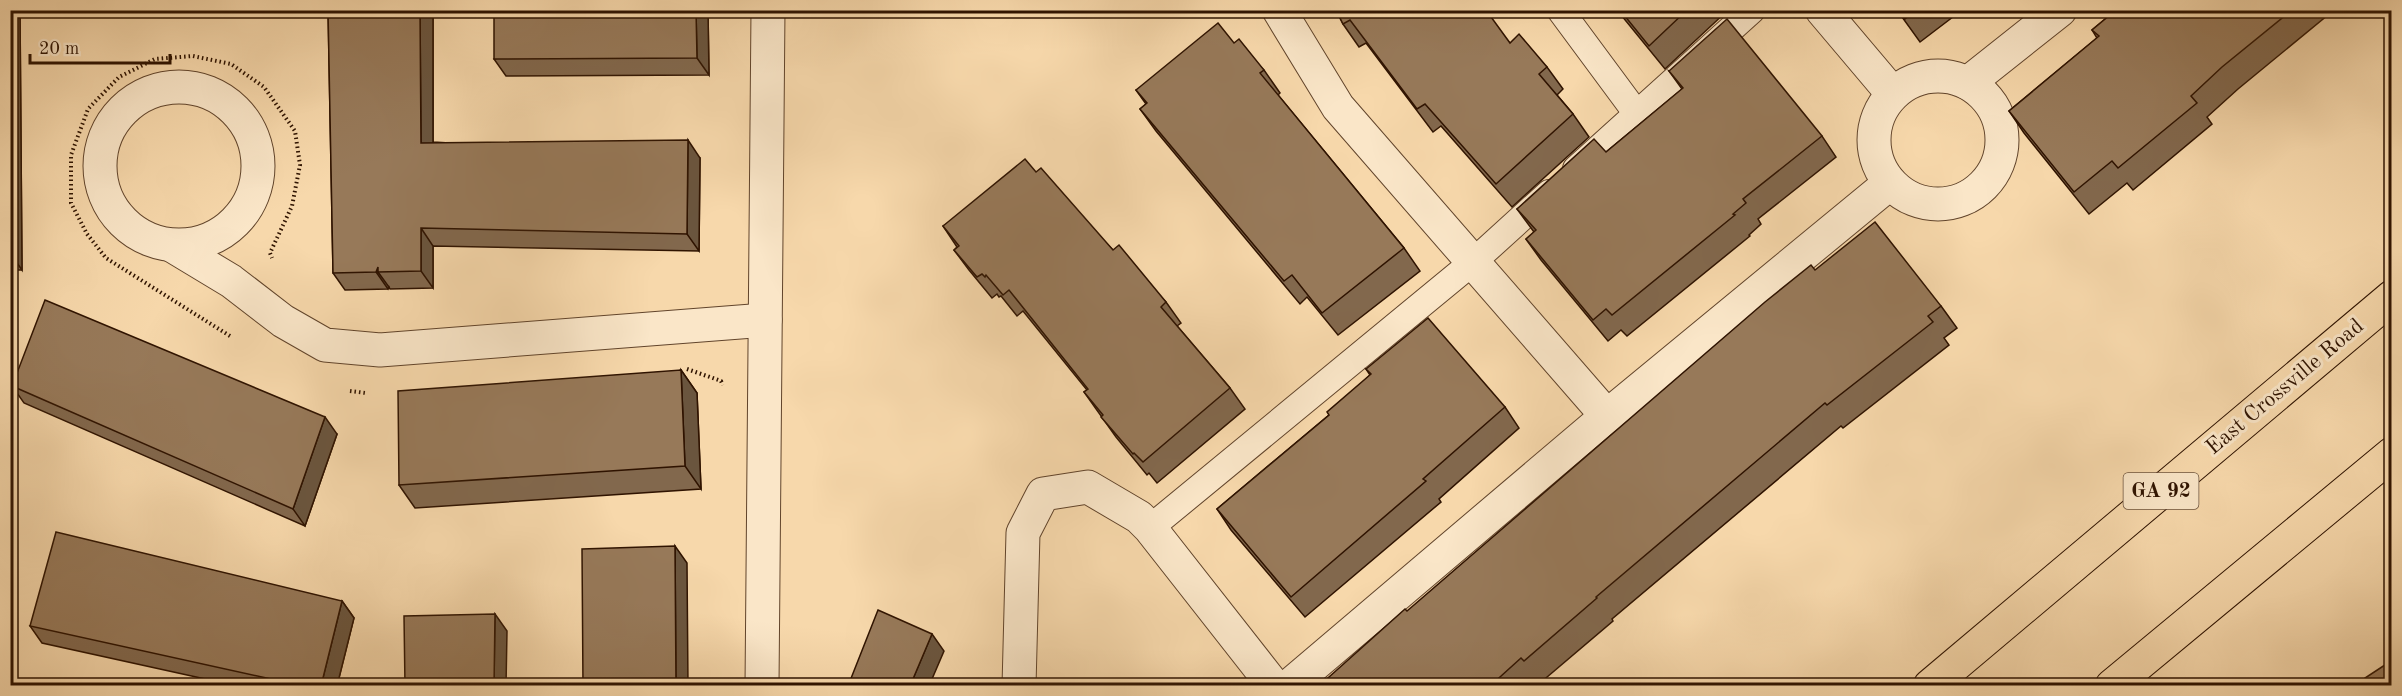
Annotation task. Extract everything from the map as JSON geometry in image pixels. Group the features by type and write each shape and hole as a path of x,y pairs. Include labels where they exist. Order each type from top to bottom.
{"main road":[{"name":"East Crossville Road","path":"1930,686 2391,297"},
{"path":"2112,686 2391,454"}],"street":[{"path":"762,686 768,10"},
{"path":"1279,10 1338,107 1607,416"},
{"path":"1822,10 1893,94"},
{"path":"1968,83 2060,10"},
{"path":"1947,76 1968,83 1989,99 2000,119 2003,141 2000,161 1989,181 1972,196 1953,204 1930,205 1907,198 1890,183 1878,163 1874,142 1879,113 1893,94 1911,81 1924,77 1947,76"},
{"path":"172,246 200,243 219,235 240,218 254,194 259,167 257,149 247,124 228,103 204,90 177,86 148,92 125,107 109,129 100,156 100,173 107,200 123,222 145,238 172,246 231,281 283,321 325,345 380,350 765,320"},
{"path":"1288,686 1607,416 1890,183"},
{"path":"1019,686 1023,532 1043,494 1088,486 1139,517 1150,528 1274,686"}],"lane":[{"path":"1560,10 1636,114"},
{"path":"1150,528 1473,262 1752,10"}],"path":[{"path":"238,341 106,258 87,234 71,203 72,155 88,109 119,77 155,59 193,56 231,64 264,87 295,131 300,165 292,206 270,253 273,261"},
{"path":"680,366 721,381 726,391"},
{"path":"349,390 358,393 370,392"}],"building":[{"path":"328,10 420,10 421,143 688,140 687,234 421,228 421,271 378,272 378,267 376,272 333,273"},
{"path":"494,10 696,10 697,58 494,59"},
{"path":"1336,10 1473,10 1475,13 1479,10 1486,10 1510,43 1519,34 1547,67 1539,74 1573,114 1496,184 1425,104 1417,109 1350,20 1343,24"},
{"path":"1620,10 1687,10 1649,46"},
{"path":"1898,10 1916,10 1905,19"},
{"path":"2116,10 2292,10 2222,67 2191,96 2197,103 2118,168 2112,161 2074,192 2009,111 2099,36 2092,30"},
{"path":"1727,19 1822,136 1743,199 1746,203 1733,214 1735,215 1612,315 1606,309 1593,320 1526,239 1536,230 1517,209 1594,139 1606,152 1683,88 1669,71"},
{"path":"1218,23 1234,43 1239,39 1264,70 1260,73 1404,248 1322,313 1292,275 1284,281 1140,109 1147,103 1136,90"},
{"path":"1025,159 1036,172 1041,168 1113,250 1119,245 1166,302 1161,307 1230,388 1143,462 1133,454 1101,417 1103,415 1084,392 1088,389 1009,290 1003,295 986,275 985,277 982,274 977,277 954,250 959,246 943,226"},
{"path":"1875,222 1941,306 1928,316 1933,322 1827,405 1825,403 1524,661 1521,658 1490,686 1319,686 1405,609 1407,611 1765,302 1811,265 1815,270"},
{"path":"45,300 325,417 293,509 12,386"},
{"path":"1428,318 1505,407 1423,479 1426,481 1291,597 1217,509 1329,415 1327,412 1371,374 1366,369"},
{"path":"681,370 685,466 399,485 398,391"},
{"path":"56,532 342,601 321,686 303,686 30,626"},
{"path":"675,546 676,686 583,686 582,549"},
{"path":"878,610 932,634 910,686 848,686"},
{"path":"495,614 494,686 405,686 404,616"},
{"path":"2391,661 2391,686 2370,686 2365,678"}]}
